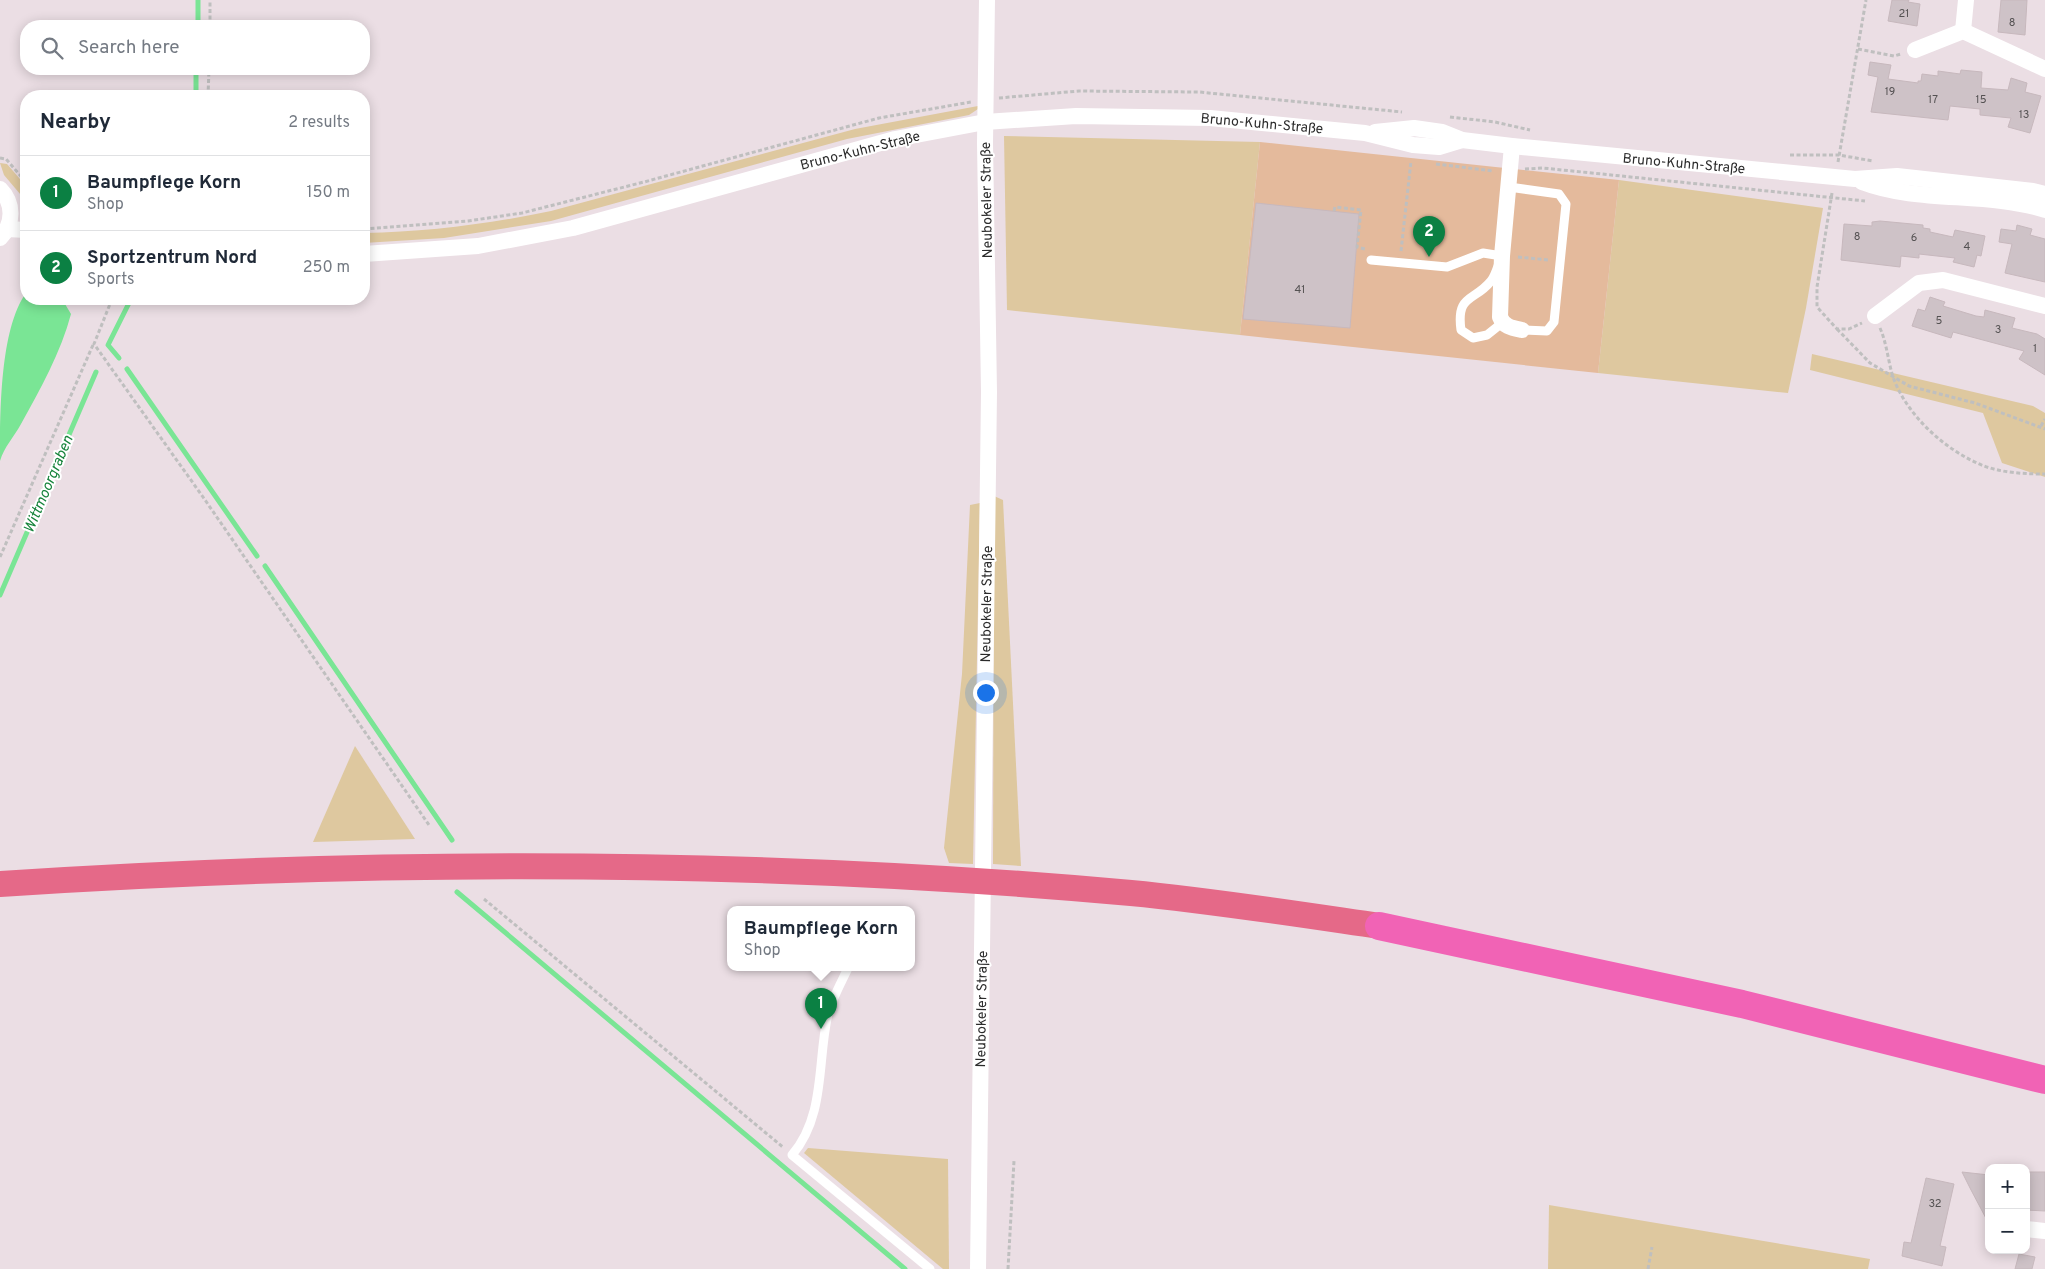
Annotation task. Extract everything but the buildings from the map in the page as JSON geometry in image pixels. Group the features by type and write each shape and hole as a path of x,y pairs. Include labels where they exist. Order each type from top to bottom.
{"highway":[{"path":"1379,926 1497,942 1744,987 2045,1061"},
{"path":"1379,926 1742,1004 2045,1080"}],"main road":[{"path":"0,884 351,870 693,868 950,878 1126,893 1379,926"}],"street":[{"name":"Neubokeler Straße","path":"978,1269 989,392 985,122 988,0"},
{"path":"1963,31 1966,0"},
{"path":"1915,50 1963,31 2045,69"},
{"name":"Bruno-Kuhn-Straße","path":"370,254 478,246 573,228 895,139 985,122 1076,116 1181,117 1366,133 1414,128 1442,132 1462,140 1512,146 1855,179 1897,176 2033,191 2045,194"},
{"path":"1512,146 1502,256 1500,307 1502,323 1510,328 1522,330"},
{"name":"Bruno-Kuhn-Straße","path":"1855,179 1879,188 1899,192 2002,202 2045,210"},
{"path":"0,189 10,207 4,233 20,231"},
{"path":"10,207 20,210"},
{"path":"1875,316 1919,284 1943,280 2045,306"},
{"path":"0,877 26,883"},
{"path":"2030,1229 2045,1231"}],"lane":[{"path":"1509,187 1559,194 1566,204 1554,322 1547,330 1522,330"},
{"path":"1368,257 1447,267 1483,253 1502,256 1491,281 1466,300 1459,315 1461,330 1473,338 1487,335 1502,323"},
{"path":"847,971 828,1013 815,1111 798,1148 792,1154 930,1269"}],"path":[{"path":"210,0 210,20"},
{"path":"1866,0 1836,177 1831,196 1817,287 1817,307 1870,363 1894,378 1909,386 1975,402 2045,429"},
{"path":"1858,49 1894,56 1915,50"},
{"path":"208,90 209,75"},
{"path":"370,229 468,221 522,213 626,187 879,118 986,99 1078,91 1199,92 1408,112"},
{"path":"1446,116 1515,126"},
{"path":"0,158 6,159 20,175"},
{"path":"1400,261 1411,162 1420,163"},
{"path":"1429,164 1485,169 1497,172 1543,168 1866,201"},
{"path":"1334,211 1335,207 1361,210 1357,247 1365,248 1368,257"},
{"path":"1502,256 1560,261"},
{"path":"0,557 110,305"},
{"path":"1837,329 1848,329 1875,316 1884,338 1894,378 1910,407 1929,430 1960,455 1985,466 2006,471 2025,474 2045,474"},
{"path":"94,344 429,825"},
{"path":"2041,426 2045,419"},
{"path":"484,899 792,1154"},
{"path":"1008,1269 1014,1161"},
{"path":"1648,1269 1652,1247"}],"shaded area":[{"path":"978,106 978,109 969,115 847,139 551,221 444,238 370,243 370,233 458,226 551,211 855,129"},
{"path":"1004,136 1260,142 1240,335 1007,310"},
{"path":"1260,142 1619,180 1598,373 1240,335"},
{"path":"0,163 7,164 20,179 20,194 4,175"},
{"path":"1619,180 1823,208 1806,308 1788,393 1598,373"},
{"path":"20,304 66,305 71,314 62,342 49,370 0,461 3,372 6,349"},
{"path":"1812,354 2033,406 2045,413 2045,477 2002,463 1983,413 1810,370"},
{"path":"994,496 1003,500 1021,866 993,864"},
{"path":"980,503 973,864 949,863 944,848 962,674 970,505"},
{"path":"355,746 415,839 313,842"},
{"path":"808,1148 948,1159 949,1269 943,1269 804,1153"},
{"path":"1549,1205 1870,1259 1868,1269 1548,1269"}],"waterway":[{"name":"Wittmoorgraben","path":"198,0 198,20"},
{"name":"Wittmoorgraben","path":"196,75 196,90"},
{"name":"Wittmoorgraben","path":"119,358 108,345 128,305"},
{"path":"127,369 257,556"},
{"name":"Wittmoorgraben","path":"0,595 96,372"},
{"path":"265,566 452,840"},
{"path":"457,892 905,1269"}],"place":[{"name":"Sportzentrum Nord","path":"1429,257"},
{"name":"Baumpflege Korn","path":"821,1029"}]}
